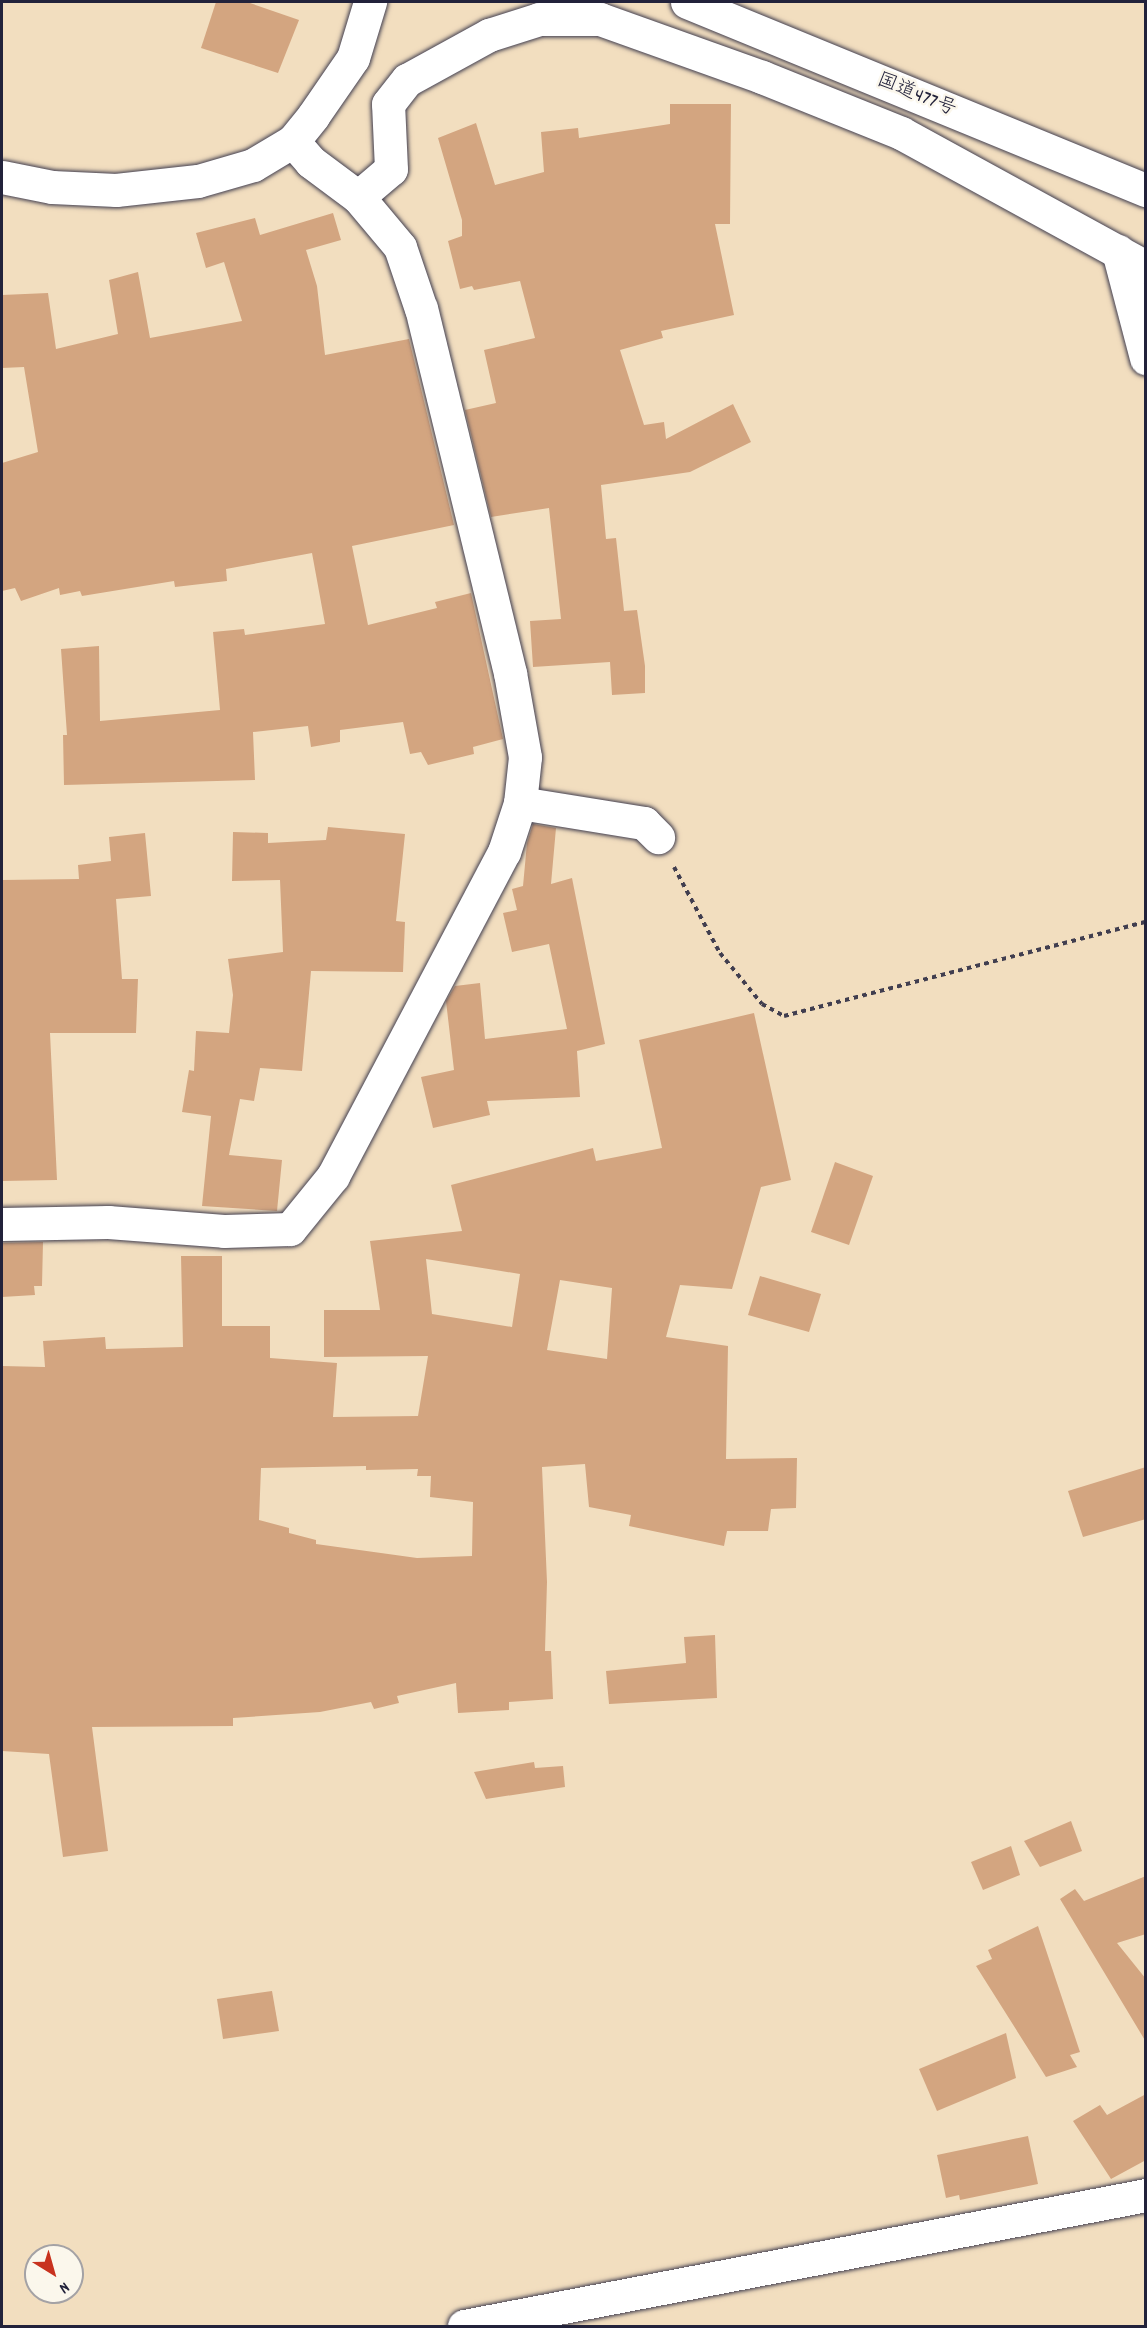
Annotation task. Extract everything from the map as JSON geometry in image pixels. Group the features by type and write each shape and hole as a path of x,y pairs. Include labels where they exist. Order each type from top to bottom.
{"main road":[{"path":"2,177 52,188 116,190 198,181 253,165 293,141 353,58 370,2"},
{"name":"国道477号","path":"687,2 1146,190"},
{"path":"358,197 391,169 388,104 407,80 489,36 529,22 600,19 762,77 901,133 1146,267"},
{"path":"2,1224 108,1222 224,1231 290,1229 333,1176 504,852 520,803 525,757 520,720 421,309 400,247 358,197 311,162 293,141"},
{"path":"1118,251 1146,358"},
{"path":"520,803 644,823 658,837"},
{"path":"464,2326 1146,2195"}],"path":[{"path":"658,837 720,953 762,1004 784,1016 1146,922"}],"building":[{"path":"216,2 247,2 299,20 278,73 201,48"},
{"path":"670,104 731,104 730,224 715,224 734,315 661,331 663,338 620,350 644,425 664,422 666,439 733,404 751,442 690,472 601,485 606,539 616,538 624,611 637,610 645,666 645,693 612,695 610,662 533,667 530,621 561,619 549,508 491,517 465,410 496,403 484,350 535,338 520,281 474,290 472,286 460,289 448,241 462,236 462,220 438,138 476,123 495,185 544,172 541,132 578,128 579,138 670,124"},
{"path":"333,213 341,240 306,250 317,286 325,355 409,339 454,525 352,546 368,625 437,608 435,602 471,593 503,739 473,747 474,754 428,765 421,752 410,754 403,722 340,730 340,742 311,747 308,726 253,732 255,780 64,785 63,735 67,735 61,649 99,646 100,721 220,710 213,632 244,629 245,635 325,624 312,553 226,569 227,581 175,587 174,581 82,596 80,591 60,595 59,588 21,601 15,588 2,591 2,463 38,452 24,367 2,368 2,295 48,293 56,349 118,334 109,280 138,272 150,338 242,321 224,262 206,268 196,233 255,218 260,235"},
{"path":"533,824 556,828 551,884 572,878 605,1044 577,1051 580,1097 487,1101 490,1115 433,1128 421,1077 454,1070 446,1001 455,986 480,983 485,1039 567,1029 549,944 512,952 503,913 517,910 512,889 523,886 527,843"},
{"path":"328,827 405,834 396,921 405,922 403,972 311,971 302,1071 260,1068 254,1101 240,1099 229,1155 282,1160 277,1211 202,1206 211,1116 182,1112 189,1070 194,1071 196,1031 229,1033 233,995 228,959 283,952 280,880 232,881 233,832 268,833 268,843 326,840"},
{"path":"145,833 151,896 116,899 122,979 138,979 136,1033 50,1033 57,1180 2,1181 2,880 79,879 78,865 111,861 109,837"},
{"path":"754,1013 791,1180 761,1187 732,1289 680,1285 666,1337 728,1346 726,1459 797,1458 796,1508 771,1509 768,1531 727,1531 724,1546 629,1526 631,1515 589,1507 585,1464 542,1467 547,1582 545,1651 551,1651 553,1699 509,1702 509,1710 458,1713 456,1683 397,1696 399,1703 374,1709 371,1702 320,1712 233,1718 233,1726 92,1727 108,1851 63,1857 49,1754 2,1751 2,1366 45,1367 43,1341 105,1337 106,1349 183,1347 181,1256 222,1256 222,1326 270,1326 270,1358 337,1363 333,1417 418,1416 428,1356 324,1357 324,1310 380,1310 370,1241 462,1231 451,1185 593,1148 596,1161 662,1148 639,1040","holes":["426,1259 520,1274 512,1327 432,1314","560,1280 612,1288 607,1359 547,1350","366,1466 366,1470 418,1469 417,1476 431,1476 430,1497 473,1502 472,1556 417,1558 316,1544 316,1540 289,1533 289,1528 259,1520 261,1468"]},
{"path":"835,1162 873,1176 849,1245 811,1232"},
{"path":"43,1242 42,1286 34,1286 35,1295 2,1297 2,1243"},
{"path":"760,1276 821,1294 809,1332 748,1315"},
{"path":"1146,1467 1146,1519 1083,1537 1068,1491"},
{"path":"715,1635 717,1698 609,1704 606,1671 686,1663 684,1637"},
{"path":"534,1762 535,1768 563,1766 565,1787 486,1799 474,1772"},
{"path":"1071,1821 1082,1851 1040,1867 1024,1841"},
{"path":"1011,1846 1020,1875 983,1890 971,1862"},
{"path":"1146,1876 1146,1934 1117,1943 1146,1979 1146,2042 1060,1899 1075,1889 1084,1901"},
{"path":"1038,1926 1080,2052 1070,2055 1077,2067 1046,2077 976,1966 992,1959 988,1950"},
{"path":"272,1991 279,2031 223,2039 217,1999"},
{"path":"1006,2033 1016,2078 937,2111 919,2069"},
{"path":"1146,2094 1146,2160 1111,2179 1073,2121 1100,2105 1107,2115"},
{"path":"1028,2136 1038,2184 960,2200 959,2195 946,2198 937,2155"}]}
